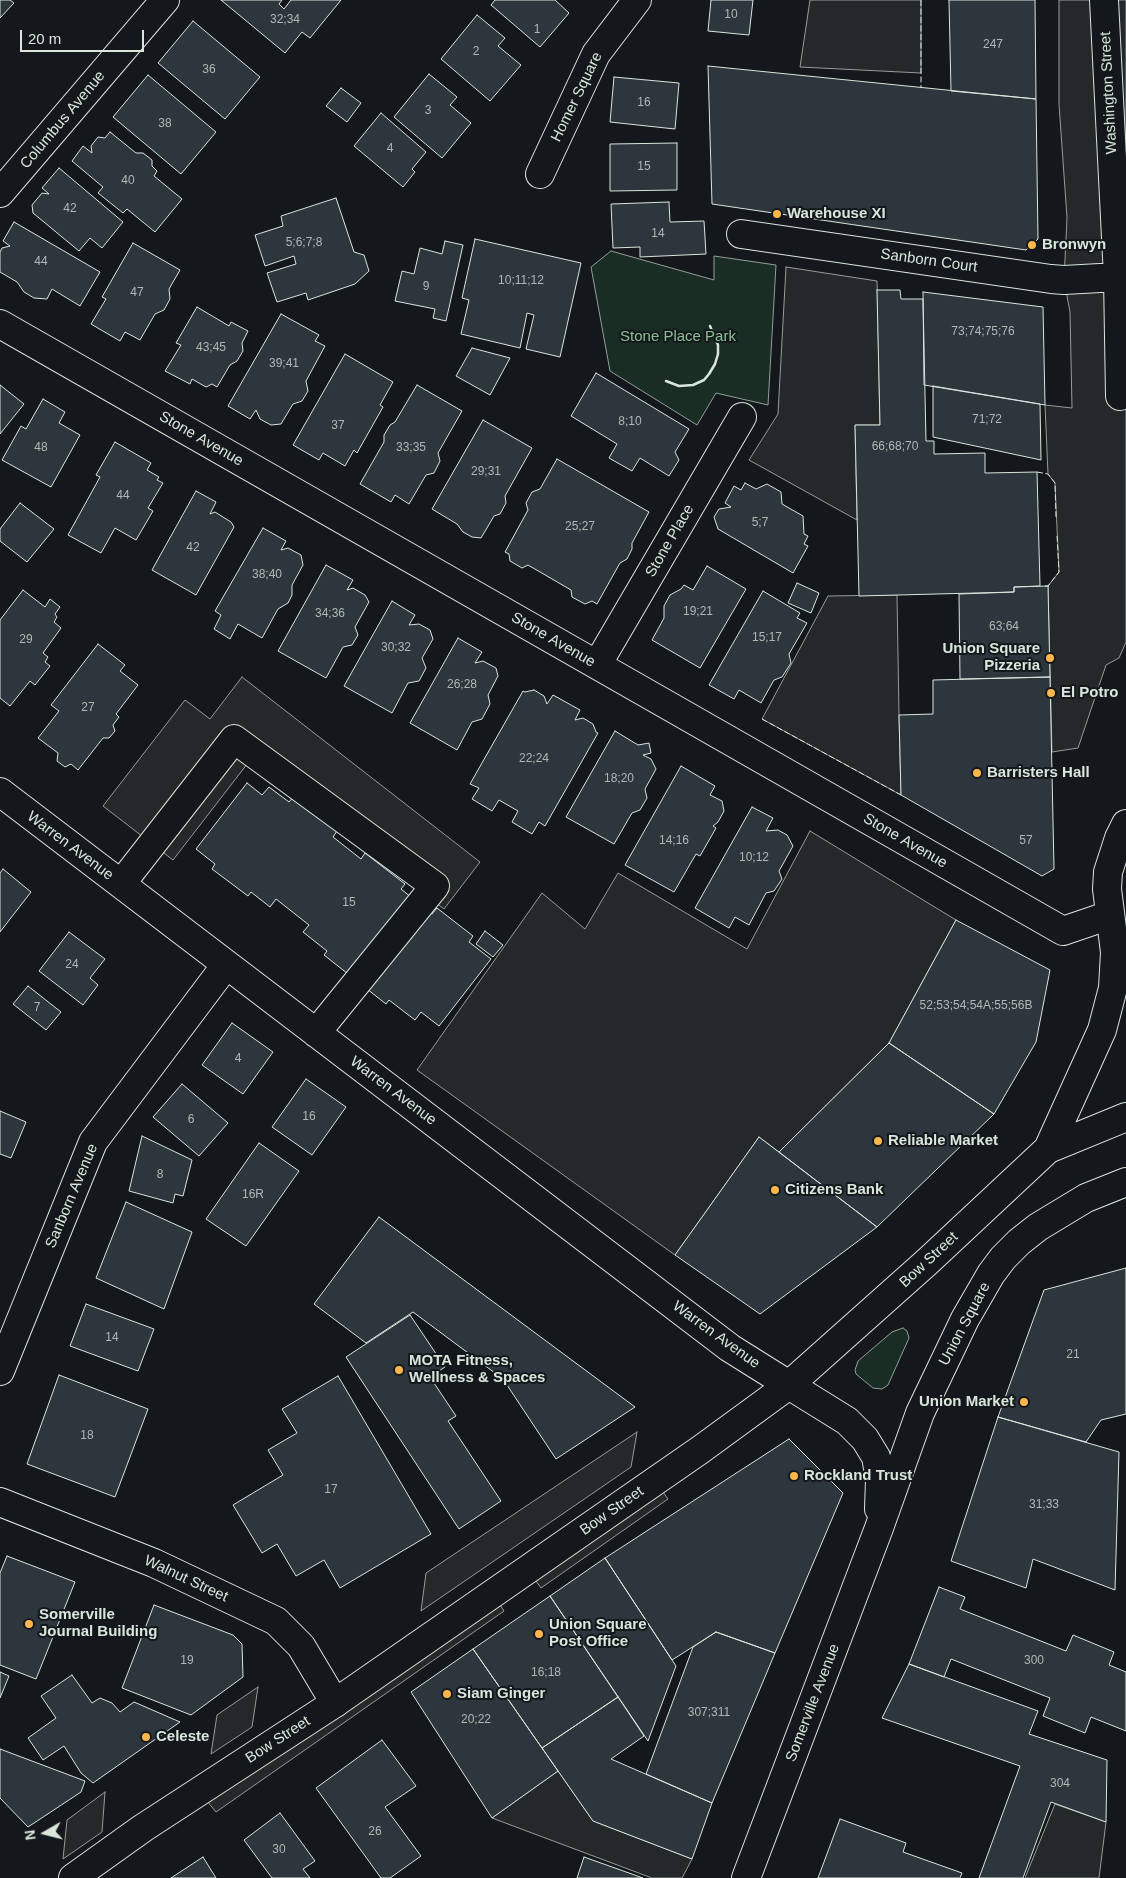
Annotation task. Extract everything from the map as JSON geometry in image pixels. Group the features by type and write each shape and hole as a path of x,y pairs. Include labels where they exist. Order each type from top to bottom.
{"street":[{"name":"Columbus Avenue","path":"0,193 165,0"},
{"name":"Homer Square","path":"540,174 596,54 637,0"},
{"name":"Washington Street","path":"1104,0 1118,277 1120,396"},
{"name":"Sanborn Court","path":"741,234 1051,279 1118,277"},
{"name":"Stone Avenue","path":"0,324 1063,931 1110,915"},
{"name":"Stone Place","path":"597,665 742,417"},
{"path":"121,884 234,739 435,886 316,1033"},
{"name":"Warren Avenue","path":"0,792 730,1348 847,1421 865,1438 876,1457 880,1478 879,1528"},
{"path":"1048,1149 1102,1030 1113,988 1115,964 1107,889 1108,872 1119,838 1126,824"},
{"name":"Sanborn Avenue","path":"0,1372 93,1142 226,964"},
{"name":"Bow Street","path":"73,1878 143,1828 336,1703 700,1450 788,1385 928,1262 1048,1149 1126,1118"},
{"name":"Union Square","path":"879,1528 920,1413 964,1319 991,1274 1003,1258 1038,1227 1086,1198 1126,1182"},
{"name":"Walnut Street","path":"0,1502 154,1563 276,1621 301,1646 336,1703"},
{"name":"Somerville Avenue","path":"746,1878 879,1528"}],"green space":[{"name":"Stone Place Park","path":"611,251 714,280 714,256 776,265 768,405 716,393 697,425 610,371 591,267"},
{"path":"903,1328 907,1331 909,1338 888,1385 882,1389 873,1388 856,1374 855,1370 858,1361 892,1332"}],"shaded area":[{"path":"810,0 921,0 921,73 800,67"},
{"path":"1059,0 1126,0 1126,642 1119,658 1106,665 1078,748 1052,752 1048,586 1059,572 1055,483 1048,474 1045,405 1072,408 1070,312 1064,280 1067,218 1059,104"},
{"path":"786,267 877,281 880,425 855,425 857,520 749,460 778,414"},
{"path":"897,595 901,795 762,719 828,596"},
{"path":"242,677 480,862 444,909 251,759 173,860 103,806 185,700 210,719"},
{"path":"810,831 956,920 889,1043 779,1152 759,1137 675,1255 417,1070 542,893 585,929 618,873 747,949"},
{"path":"637,1432 631,1467 421,1611 426,1573"},
{"path":"660,1488 668,1499 541,1588 533,1577"},
{"path":"495,1597 504,1611 216,1812 207,1801"},
{"path":"258,1687 252,1727 211,1754 217,1715"},
{"path":"558,1771 593,1821 692,1859 682,1878 652,1878 492,1818"},
{"path":"105,1792 102,1832 63,1859 67,1820"},
{"path":"1055,1804 1106,1822 1099,1878 1025,1878"}],"building":[{"path":"0,0 10,0 14,3 0,18"},
{"path":"221,0 282,0 279,4 284,9 291,0 341,0 310,38 302,32 285,53"},
{"path":"495,0 555,0 569,13 540,47 491,5"},
{"path":"711,0 753,0 749,35 708,31"},
{"path":"949,0 1035,0 1036,99 951,91"},
{"path":"477,15 505,38 498,46 521,65 490,101 441,59"},
{"path":"193,21 260,77 225,119 158,63"},
{"path":"708,66 1036,99 1038,239 1026,250 712,204"},
{"path":"429,74 457,97 450,105 471,123 442,158 394,117"},
{"path":"148,75 216,132 181,174 113,117"},
{"path":"614,77 679,83 675,129 610,122"},
{"path":"341,88 361,103 347,122 326,106"},
{"path":"381,113 426,152 412,169 415,172 403,187 354,146"},
{"path":"110,132 136,153 143,153 152,160 152,166 157,171 154,176 182,199 155,232 127,209 123,213 98,193 103,187 72,161 83,146 92,153 91,146 98,137 105,138"},
{"path":"677,143 677,190 610,191 610,144"},
{"path":"59,168 123,222 102,248 90,238 79,251 33,213 32,205 42,193 49,194 42,188"},
{"path":"336,198 354,252 364,255 369,271 355,284 308,300 306,293 277,302 267,273 296,264 294,256 265,266 255,235 283,226 281,216"},
{"path":"669,202 670,222 704,221 706,254 640,257 640,247 613,248 611,204"},
{"path":"14,222 100,272 80,306 52,289 47,299 34,298 24,292 17,282 0,272 0,252 2,248 10,246 3,241"},
{"path":"475,239 581,263 560,357 526,349 534,315 527,313 520,348 461,334 469,300 462,298"},
{"path":"445,241 463,245 446,321 433,318 435,309 395,301 402,271 414,274 420,248 442,254"},
{"path":"133,243 180,270 169,289 170,299 164,310 155,314 140,340 125,332 120,341 91,324 106,299 102,297"},
{"path":"877,290 900,290 901,299 923,299 926,441 934,441 934,454 985,453 985,473 1037,472 1040,586 1014,587 1014,592 859,596 855,425 880,425"},
{"path":"923,292 1043,307 1045,405 924,385"},
{"path":"197,307 229,326 231,322 248,331 242,343 243,351 237,361 230,365 217,387 212,384 206,387 192,379 190,384 165,371 181,345 176,343"},
{"path":"281,314 319,335 315,341 325,346 306,381 308,391 302,401 293,404 281,424 271,425 260,419 256,410 250,419 228,406"},
{"path":"472,348 510,358 490,395 456,376"},
{"path":"345,354 393,382 380,405 383,407 357,453 354,450 345,466 323,453 319,460 293,445"},
{"path":"596,373 689,429 675,452 679,460 669,476 640,458 632,471 609,458 617,444 571,416"},
{"path":"0,385 24,404 0,434"},
{"path":"417,385 462,411 438,453 440,461 434,473 426,475 409,504 395,495 391,502 360,484 384,442 384,435 390,425 395,422"},
{"path":"933,386 1040,404 1041,460 933,437"},
{"path":"43,399 65,412 59,423 80,435 51,487 2,460 21,426 26,429"},
{"path":"483,420 532,448 505,496 506,503 500,514 494,516 481,538 472,537 463,532 457,524 432,509"},
{"path":"115,442 151,463 147,470 159,477 157,480 163,483 148,508 153,511 136,540 115,528 101,553 68,535 100,477 96,475"},
{"path":"557,459 649,512 632,543 632,549 627,559 620,563 597,604 592,601 585,604 572,597 571,590 528,565 522,568 510,561 509,554 505,552 528,510 526,503 532,492 540,489"},
{"path":"745,483 756,489 767,484 781,492 782,504 803,516 804,534 808,536 804,544 808,546 793,573 718,529 714,517 719,509 731,507 725,503 734,486 741,490"},
{"path":"196,491 216,502 210,514 215,512 231,522 234,527 196,595 152,570"},
{"path":"20,503 54,529 27,562 0,541 0,529"},
{"path":"263,528 286,541 281,550 288,548 301,555 303,565 292,585 292,595 288,603 278,609 262,638 238,624 230,639 214,629 221,615 215,611"},
{"path":"326,565 353,580 347,590 353,588 365,595 369,602 355,627 358,635 352,645 343,647 326,678 278,651"},
{"path":"707,566 746,589 700,668 652,640 664,618 664,606 670,595 681,589 684,585 693,590"},
{"path":"797,583 819,593 811,613 788,603"},
{"path":"1048,586 1050,677 960,679 959,594 1014,592 1014,587"},
{"path":"23,590 45,607 50,599 60,607 55,614 57,617 54,622 61,628 43,653 48,657 45,662 50,666 35,685 30,681 10,706 0,698 0,620"},
{"path":"763,591 800,613 797,618 807,623 789,654 791,663 782,677 774,680 761,703 739,690 734,699 709,685"},
{"path":"392,601 415,615 409,625 419,624 430,630 433,639 422,658 426,668 419,681 408,683 392,713 344,686"},
{"path":"458,638 482,652 475,663 483,661 496,668 498,676 488,695 490,704 482,719 472,722 457,750 410,723"},
{"path":"98,644 125,665 120,671 138,685 116,714 119,717 113,725 115,731 109,738 103,738 78,770 71,764 65,767 57,761 58,753 38,738 59,711 51,705"},
{"name":"Barristers Hall","path":"1050,677 1054,869 1042,876 901,795 899,715 933,714 933,680"},
{"path":"534,690 544,696 547,704 553,695 580,710 575,720 583,718 593,724 598,733 545,826 539,822 532,834 512,822 518,811 499,800 492,811 472,799 479,788 470,784 523,691"},
{"path":"615,731 638,745 649,743 651,753 643,755 651,759 656,769 645,789 647,798 640,810 632,813 614,844 566,817"},
{"path":"681,766 715,786 710,795 722,801 724,811 718,822 713,826 716,828 700,856 696,854 674,892 625,865"},
{"path":"247,783 262,795 269,787 289,802 293,797 337,831 333,837 361,859 365,853 405,884 401,889 432,914 437,908 473,936 469,942 491,959 439,1026 421,1012 415,1020 389,1000 386,1004 324,955 327,951 303,932 309,925 276,899 270,907 251,892 248,896 212,869 215,864 196,849"},
{"path":"752,807 773,818 766,831 778,830 787,835 793,846 779,871 782,879 774,891 766,893 749,925 735,917 729,928 695,908"},
{"path":"3,869 31,892 0,932 0,873"},
{"path":"956,920 1050,970 1036,1042 994,1114 889,1043"},
{"path":"485,931 503,945 493,957 476,944"},
{"path":"69,932 105,959 90,978 98,985 83,1005 39,971"},
{"path":"28,986 61,1012 46,1030 13,1004"},
{"path":"232,1023 273,1052 243,1094 202,1065"},
{"name":"Reliable Market","path":"889,1043 994,1114 877,1227 779,1152"},
{"path":"306,1079 346,1107 312,1155 272,1127"},
{"path":"182,1084 228,1123 199,1156 153,1117"},
{"path":"0,1111 26,1122 11,1158 0,1154"},
{"path":"142,1136 192,1160 183,1196 175,1194 173,1203 129,1191"},
{"name":"Citizens Bank","path":"759,1137 877,1227 760,1314 675,1255"},
{"path":"259,1143 299,1171 246,1246 206,1219"},
{"path":"126,1202 192,1232 164,1309 96,1278"},
{"path":"379,1217 635,1407 556,1459 503,1379 413,1312 366,1343 314,1304"},
{"path":"1126,1268 1126,1414 1101,1420 1086,1442 998,1417 1044,1290"},
{"path":"86,1304 154,1329 138,1371 70,1346"},
{"path":"410,1315 445,1367 430,1377 456,1416 448,1421 501,1501 459,1529 346,1357"},
{"path":"59,1375 148,1409 115,1497 27,1464"},
{"path":"338,1376 431,1534 340,1588 324,1560 296,1576 277,1544 262,1553 233,1505 283,1475 268,1450 297,1433 282,1409"},
{"path":"998,1417 1119,1452 1115,1590 1033,1559 1026,1588 951,1561"},
{"path":"789,1439 843,1493 775,1653 716,1632 672,1660 605,1558"},
{"name":"Somerville Journal Building","path":"7,1556 75,1582 36,1679 0,1665 0,1573"},
{"path":"605,1558 676,1666 648,1741 550,1596"},
{"path":"939,1587 965,1597 960,1609 1066,1651 1073,1635 1114,1652 1109,1665 1126,1672 1126,1731 1091,1717 1085,1733 1043,1716 1050,1698 951,1659 944,1677 909,1664"},
{"path":"550,1596 618,1697 542,1748 473,1649"},
{"path":"154,1605 233,1635 242,1644 243,1677 191,1715 122,1688"},
{"path":"716,1632 775,1653 712,1803 646,1774 693,1647"},
{"path":"473,1649 558,1771 492,1818 411,1692"},
{"path":"909,1664 1038,1711 1029,1734 1107,1760 1106,1822 1051,1802 1023,1878 979,1878 1020,1766 882,1718"},
{"path":"0,1672 9,1676 0,1698"},
{"path":"72,1675 92,1703 100,1698 112,1703 120,1712 134,1702 180,1722 93,1783 81,1773 64,1746 43,1760 28,1738 56,1718 41,1696"},
{"path":"618,1697 644,1736 611,1759 712,1803 692,1859 593,1821 542,1748"},
{"path":"382,1740 416,1786 385,1807 421,1856 390,1878 381,1878 316,1788"},
{"path":"0,1749 85,1781 81,1792 28,1827 0,1798"},
{"path":"280,1813 315,1861 303,1869 310,1878 272,1878 244,1840"},
{"path":"840,1819 906,1843 903,1852 962,1873 960,1878 818,1878"},
{"path":"203,1857 216,1878 171,1878"},
{"path":"584,1857 643,1878 577,1878"}],"fence":[{"path":"921,0 921,88"},
{"path":"1037,472 1048,474 1055,483 1056,517"},
{"path":"1045,586 1048,586 1059,572 1057,535"},
{"path":"762,719 901,795"}],"wall":[{"path":"666,381 679,386 693,385 704,380 709,374 718,354 718,345 710,326"}],"place":[{"name":"Warehouse XI","path":"777,214"},
{"name":"Bronwyn","path":"1032,245"},
{"name":"Union Square Pizzeria","path":"1050,658"},
{"name":"El Potro","path":"1051,693"},
{"name":"Barristers Hall","path":"977,773"},
{"name":"Reliable Market","path":"878,1141"},
{"name":"Citizens Bank","path":"775,1190"},
{"name":"MOTA Fitness, Wellness & Spaces","path":"399,1370"},
{"name":"Union Market","path":"1024,1402"},
{"name":"Rockland Trust","path":"794,1476"},
{"name":"Somerville Journal Building","path":"29,1624"},
{"name":"Union Square Post Office","path":"539,1634"},
{"name":"Siam Ginger","path":"447,1694"},
{"name":"Celeste","path":"146,1737"}]}
